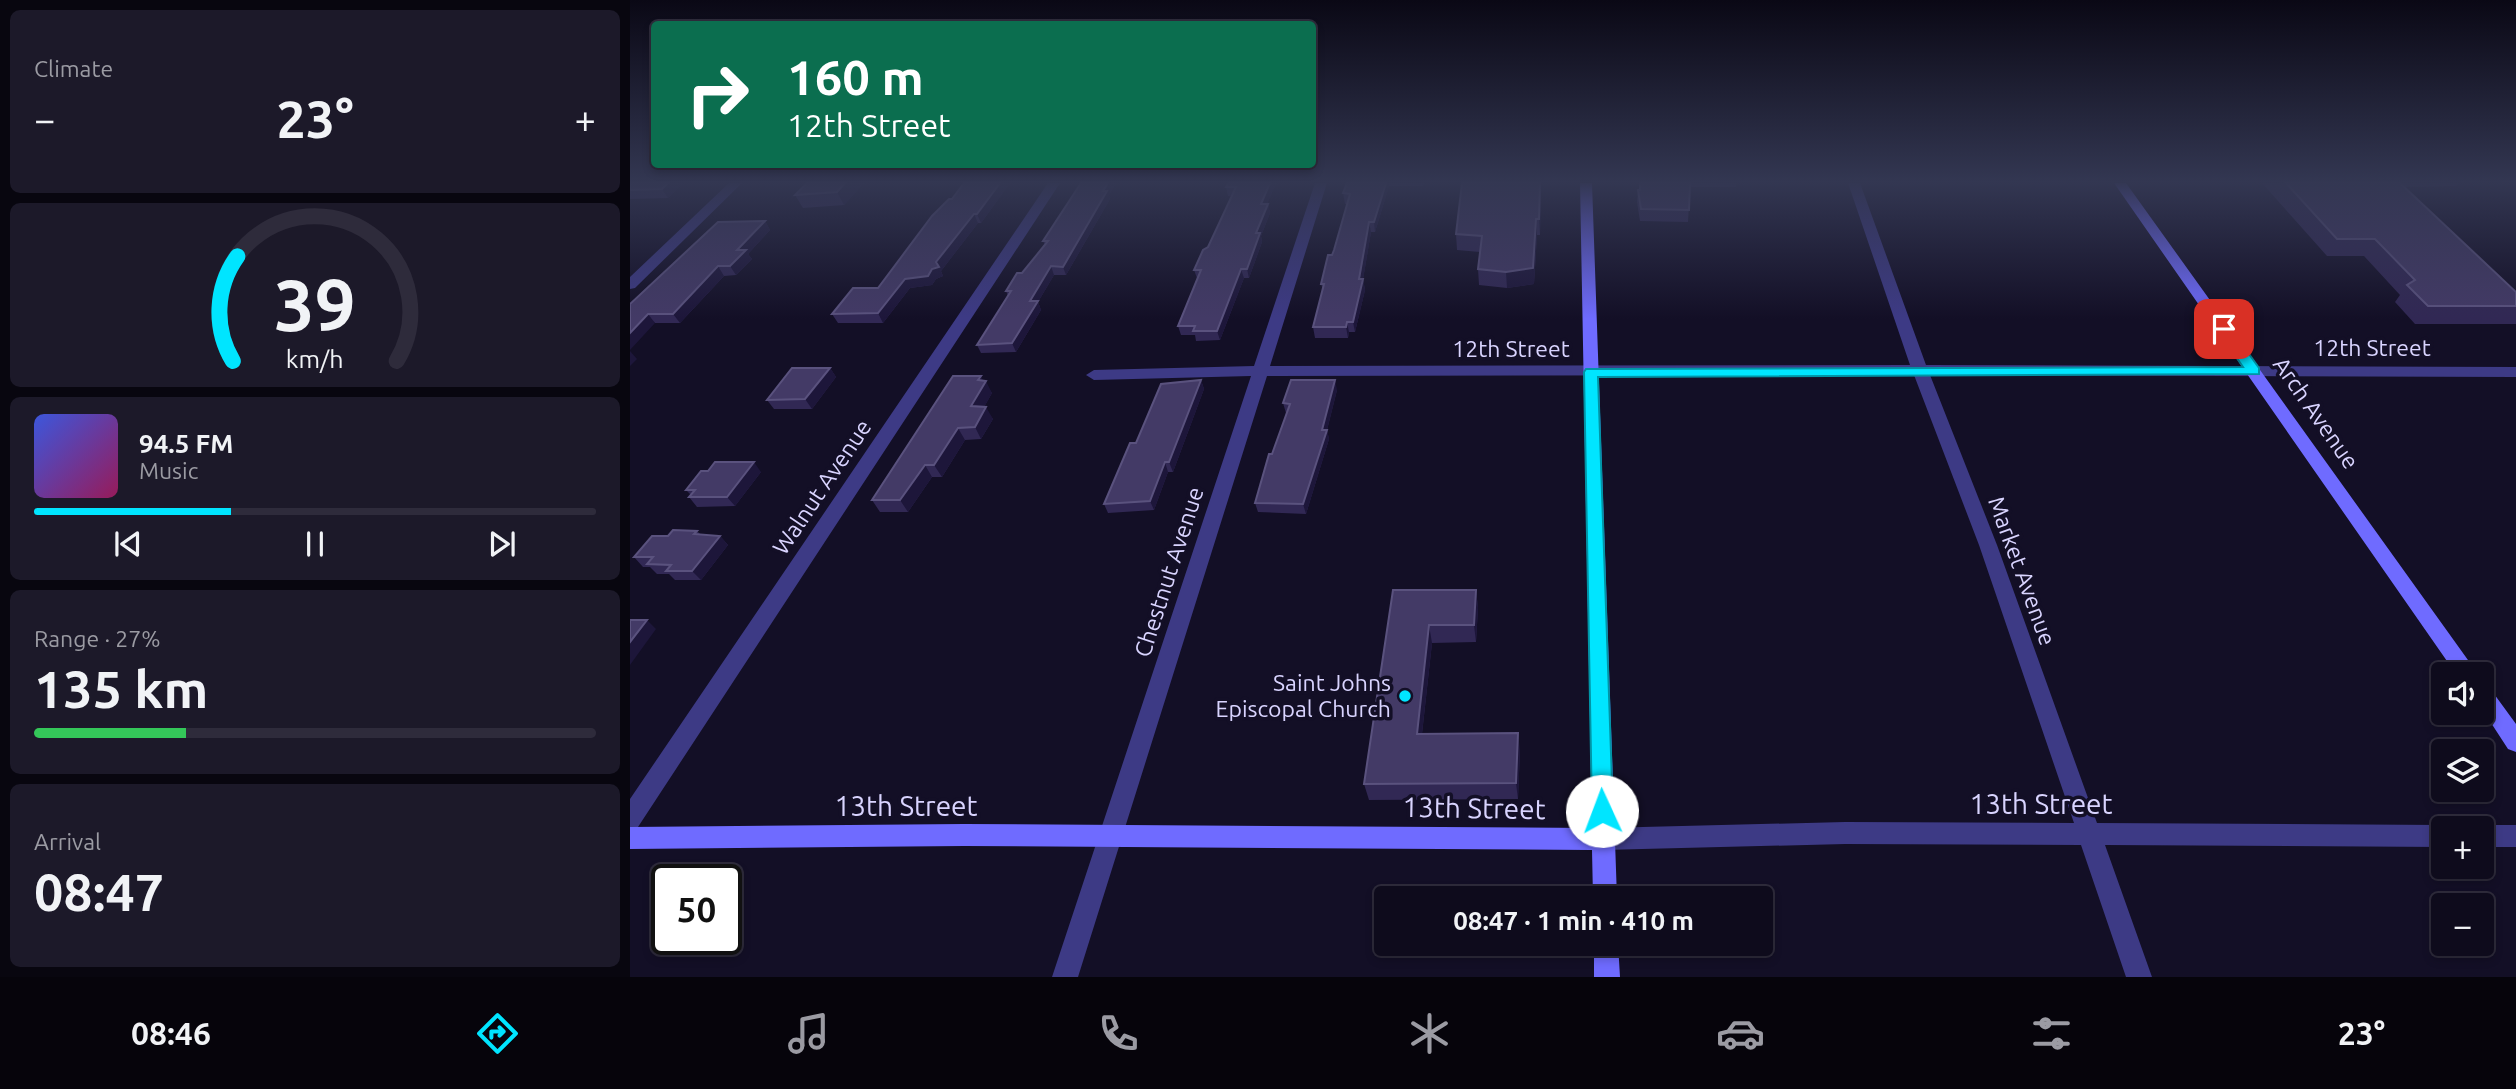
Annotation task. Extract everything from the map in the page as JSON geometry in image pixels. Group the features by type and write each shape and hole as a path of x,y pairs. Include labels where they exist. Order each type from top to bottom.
{"street":[{"path":"630,285 689,229"},
{"name":"Walnut Avenue","path":"630,819 1024,229"},
{"name":"Chestnut Avenue","path":"1065,977 1306,229"},
{"path":"1587,229 1605,886"},
{"name":"Market Avenue","path":"1870,229 1921,371 1988,545 2139,977"},
{"name":"Arch Avenue","path":"2152,229 2460,662"},
{"name":"12th Street","path":"1094,375 1260,371 2516,372"},
{"path":"2494,710 2516,742"},
{"name":"13th Street","path":"630,838 938,835 1603,839 1845,833 2431,836"},
{"path":"2494,836 2516,836"},
{"path":"1606,956 1607,977"}],"building":[{"path":"711,229 758,229 737,250 746,250 730,266 718,266 673,314 648,314 630,333 630,304"},
{"path":"923,229 962,229 936,262 939,267 932,269 928,276 905,279 878,313 832,314 853,288 878,288"},
{"path":"1051,229 1085,229 1063,267 1051,266 1030,301 1038,301 1012,343 977,345 1011,291 1006,291 1017,273 1022,273 1048,241 1043,241"},
{"path":"1217,229 1258,229 1256,233 1260,233 1247,269 1241,269 1217,331 1193,331 1195,326 1178,326 1201,270 1194,270 1203,250 1208,247"},
{"path":"1340,229 1368,229 1359,279 1363,279 1353,322 1347,322 1346,327 1313,327 1328,255 1332,255"},
{"path":"1457,229 1535,229 1533,268 1506,272 1478,269 1482,236 1456,234"},
{"path":"2328,229 2449,229 2516,292 2516,306 2428,306 2407,285 2415,280 2375,239 2337,239"},
{"path":"792,368 830,368 805,399 767,400"},
{"path":"953,376 981,376 978,380 986,381 971,406 986,407 975,427 958,428 934,465 925,465 900,500 872,500"},
{"path":"1201,380 1169,462 1165,462 1150,501 1104,504 1130,443 1136,443 1161,384"},
{"path":"1291,380 1335,380 1322,430 1327,430 1303,504 1255,503 1269,454 1272,454 1290,404 1283,403"},
{"path":"715,462 754,462 727,497 689,497 695,490 686,490 701,471 708,471"},
{"path":"673,530 720,536 692,571 666,571 671,565 647,564 653,557 634,557 652,536 668,536"},
{"name":"Saint Johns Episcopal Church","path":"1393,590 1476,590 1474,625 1429,625 1417,734 1518,733 1516,783 1364,784"},
{"path":"630,620 647,620 630,642"}],"place":[{"name":"Saint Johns Episcopal Church","path":"1405,696"}],"route":[{"path":"1602,811 1591,372 2254,371 2224,329"}]}
